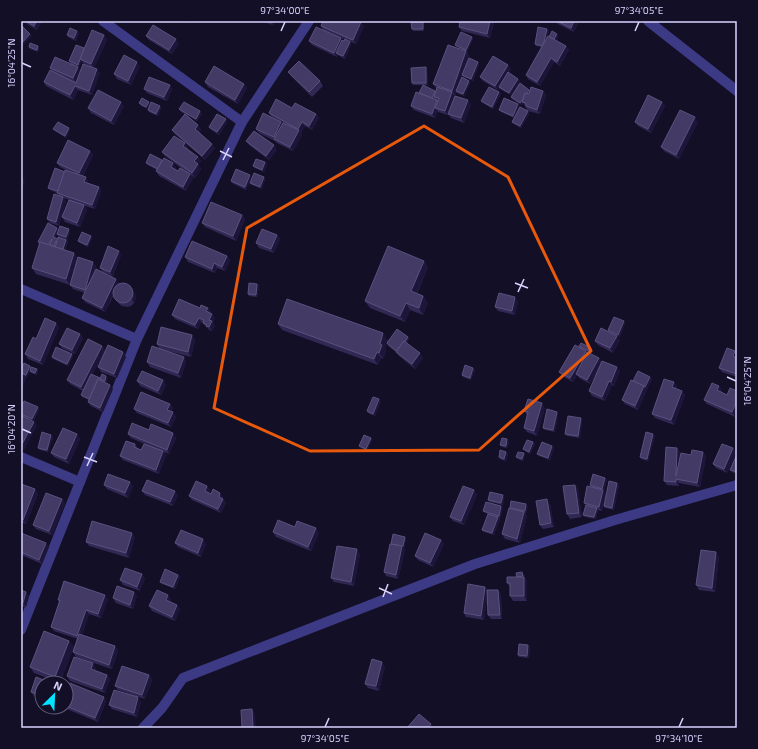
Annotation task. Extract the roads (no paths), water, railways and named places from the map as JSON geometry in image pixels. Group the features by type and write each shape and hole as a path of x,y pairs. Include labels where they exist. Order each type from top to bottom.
{"street":[{"path":"103,21 242,122"},
{"path":"21,630 137,339 242,122 309,21"},
{"path":"648,21 737,91"},
{"path":"21,289 137,339"},
{"path":"21,457 80,482"},
{"path":"143,728 162,708 183,678 475,564 626,517 737,485"}]}
